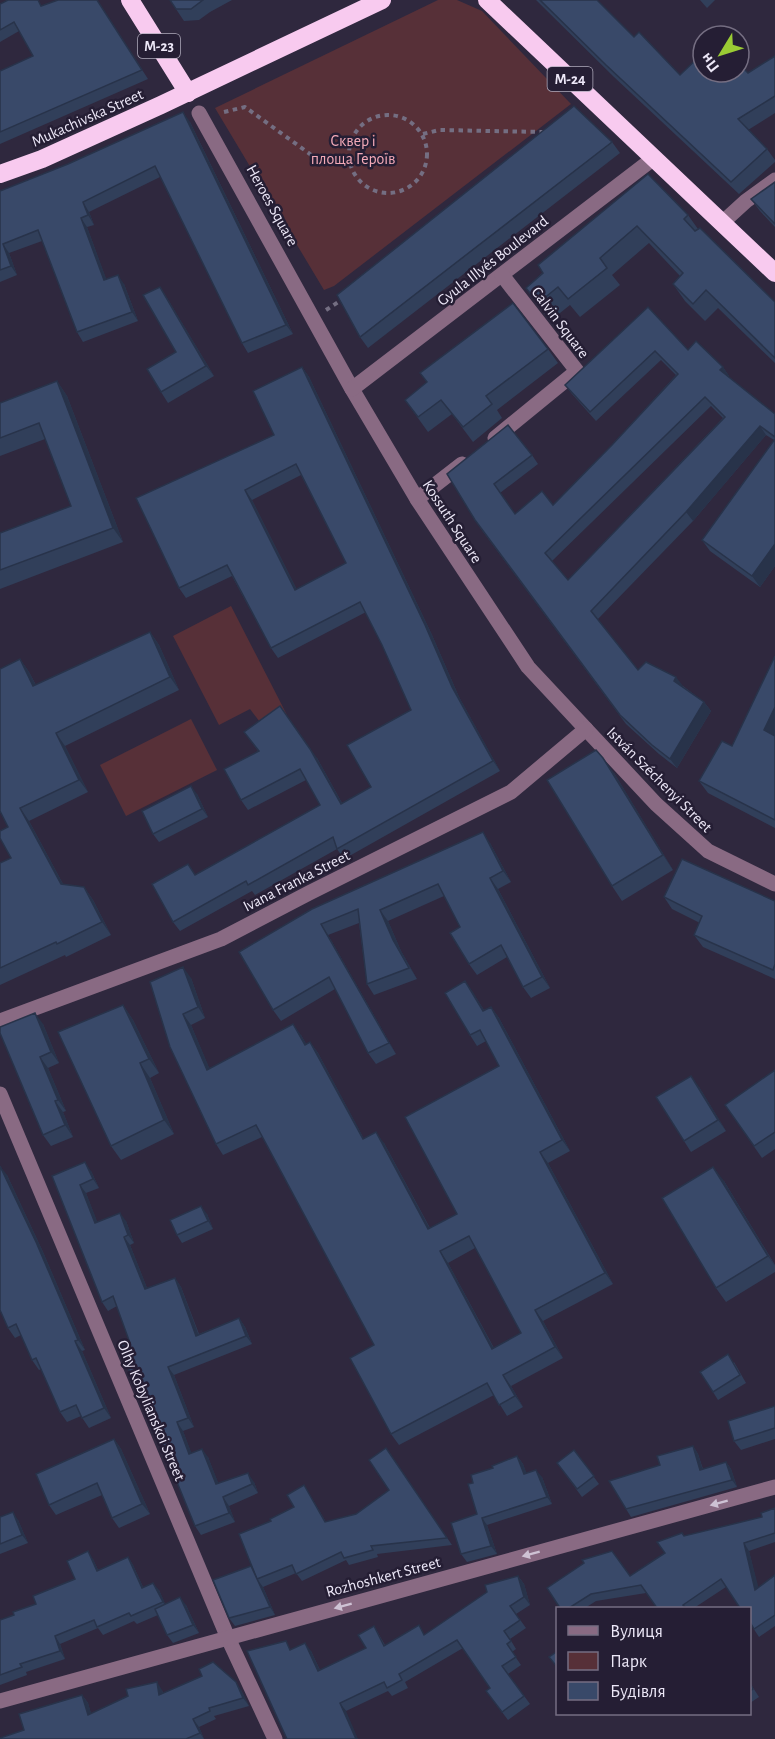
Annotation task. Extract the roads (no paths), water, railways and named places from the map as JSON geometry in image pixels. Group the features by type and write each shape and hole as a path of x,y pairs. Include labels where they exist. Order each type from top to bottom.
{"highway":[{"name":"М-23","path":"130,0 188,93"},
{"path":"188,93 382,0"},
{"name":"М-24","path":"487,0 775,273"},
{"name":"Mukachivska Street","path":"0,174 42,159 188,93"}],"street":[{"name":"Heroes Square","path":"199,113 312,317"},
{"name":"Gyula Illyés Boulevard","path":"352,389 654,158"},
{"path":"723,222 746,201 775,180"},
{"name":"Calvin Square","path":"417,499 577,371 502,275"},
{"name":"Kossuth Square","path":"312,317 417,499 528,668 586,729"},
{"name":"Ivana Franka Street","path":"0,1021 221,939 485,807 511,792 586,729"},
{"name":"István Széchenyi Street","path":"586,729 656,804 708,851 775,884"},
{"name":"Olhy Kobylianskoi Street","path":"0,1094 228,1638 275,1739"},
{"name":"Rozhoshkert Street","path":"0,1701 775,1487"}],"park label":[{"name":"Сквер і площа Героїв","path":"353,149"}]}
